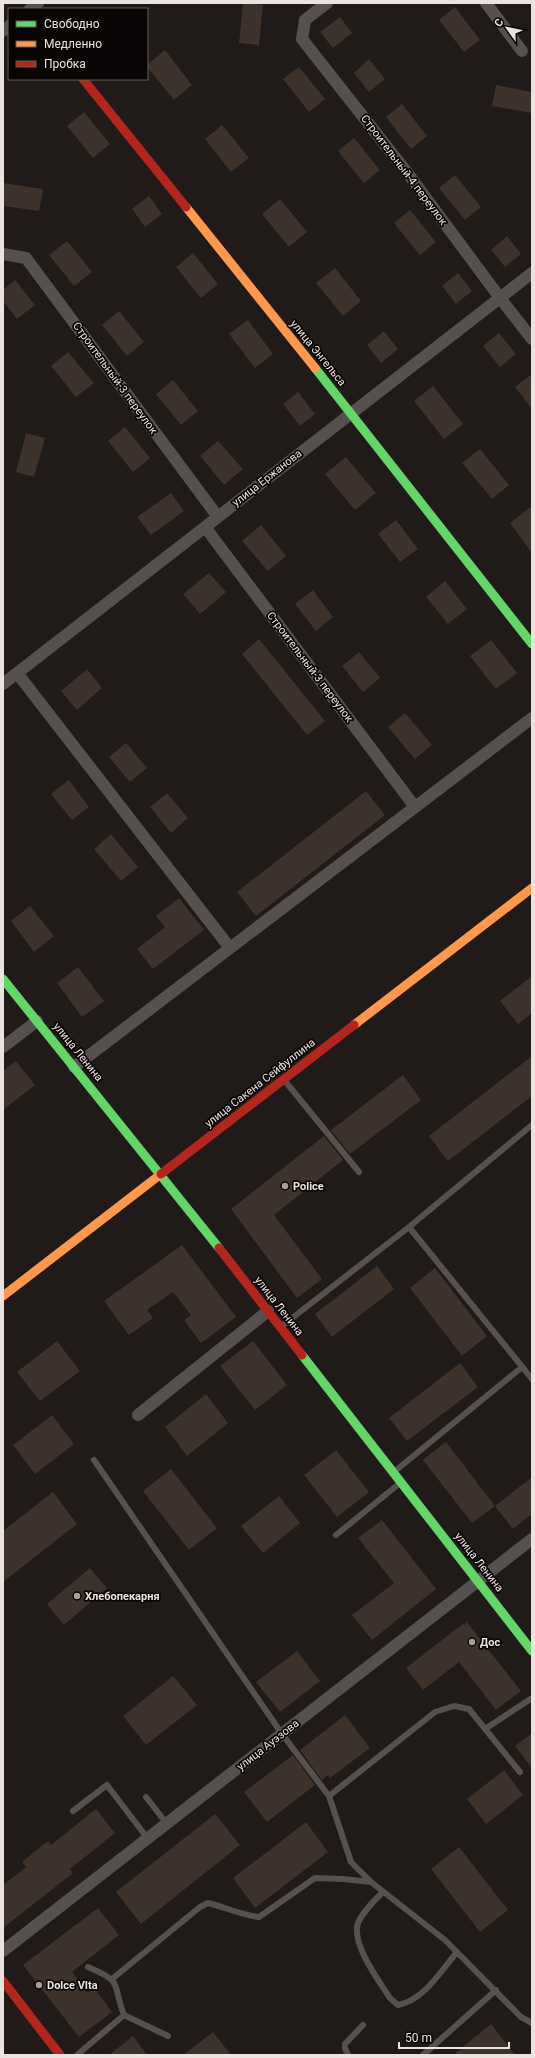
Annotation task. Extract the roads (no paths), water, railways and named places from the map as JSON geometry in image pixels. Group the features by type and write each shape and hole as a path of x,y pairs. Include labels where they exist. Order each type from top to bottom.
{"street":[{"name":"Строительный-4 переулок","path":"327,3 305,20 302,39 409,175 532,339"},
{"path":"486,3 522,51"},
{"name":"улица Энгельса","path":"84,80 351,413 532,644"},
{"name":"Строительный-3 переулок","path":"3,254 26,258 218,517"},
{"name":"улица Ержанова","path":"3,684 532,273"},
{"name":"Строительный-3 переулок","path":"205,527 414,807"},
{"path":"17,673 230,948"},
{"path":"74,1067 532,718"},
{"name":"улица Сакена Сейфуллина","path":"3,1296 532,888"},
{"name":"улица Ленина","path":"3,979 161,1174 532,1651"},
{"path":"3,1047 37,1021"},
{"path":"138,1415 268,1311"},
{"name":"улица Ауэзова","path":"3,1951 148,1840 532,1539"},
{"path":"3,1981 60,2055"}],"lane":[{"path":"284,1080 359,1172"},
{"path":"280,1327 409,1228 532,1125"},
{"path":"409,1228 521,1368 532,1379"},
{"path":"394,1472 521,1368"},
{"path":"94,1460 282,1734 329,1796 351,1862 383,1892 445,1940 521,2017 532,2022"},
{"path":"336,1535 401,1482"},
{"path":"485,1729 532,1698"},
{"path":"329,1796 435,1712 454,1706 469,1709 520,1772"},
{"path":"73,1811 106,1785 148,1840"},
{"path":"146,1797 167,1824"},
{"path":"112,1979 200,1907 208,1903 230,1909 245,1916 259,1918 315,1878 343,1878 371,1882"},
{"path":"383,1892 368,1908 358,1924 358,1945 386,1992 398,2005 409,2003 430,1985 457,1952"},
{"path":"88,1967 112,1979 116,1985 124,2015 168,2036"},
{"path":"423,2055 496,1990"},
{"path":"77,2055 124,2015"},
{"path":"348,2055 345,2044 364,2025"}],"place":[{"name":"Police","path":"285,1186"},
{"name":"Хлебопекарня","path":"77,1596"},
{"name":"Дос","path":"472,1642"},
{"name":"Dolce VIta","path":"39,1985"}]}
